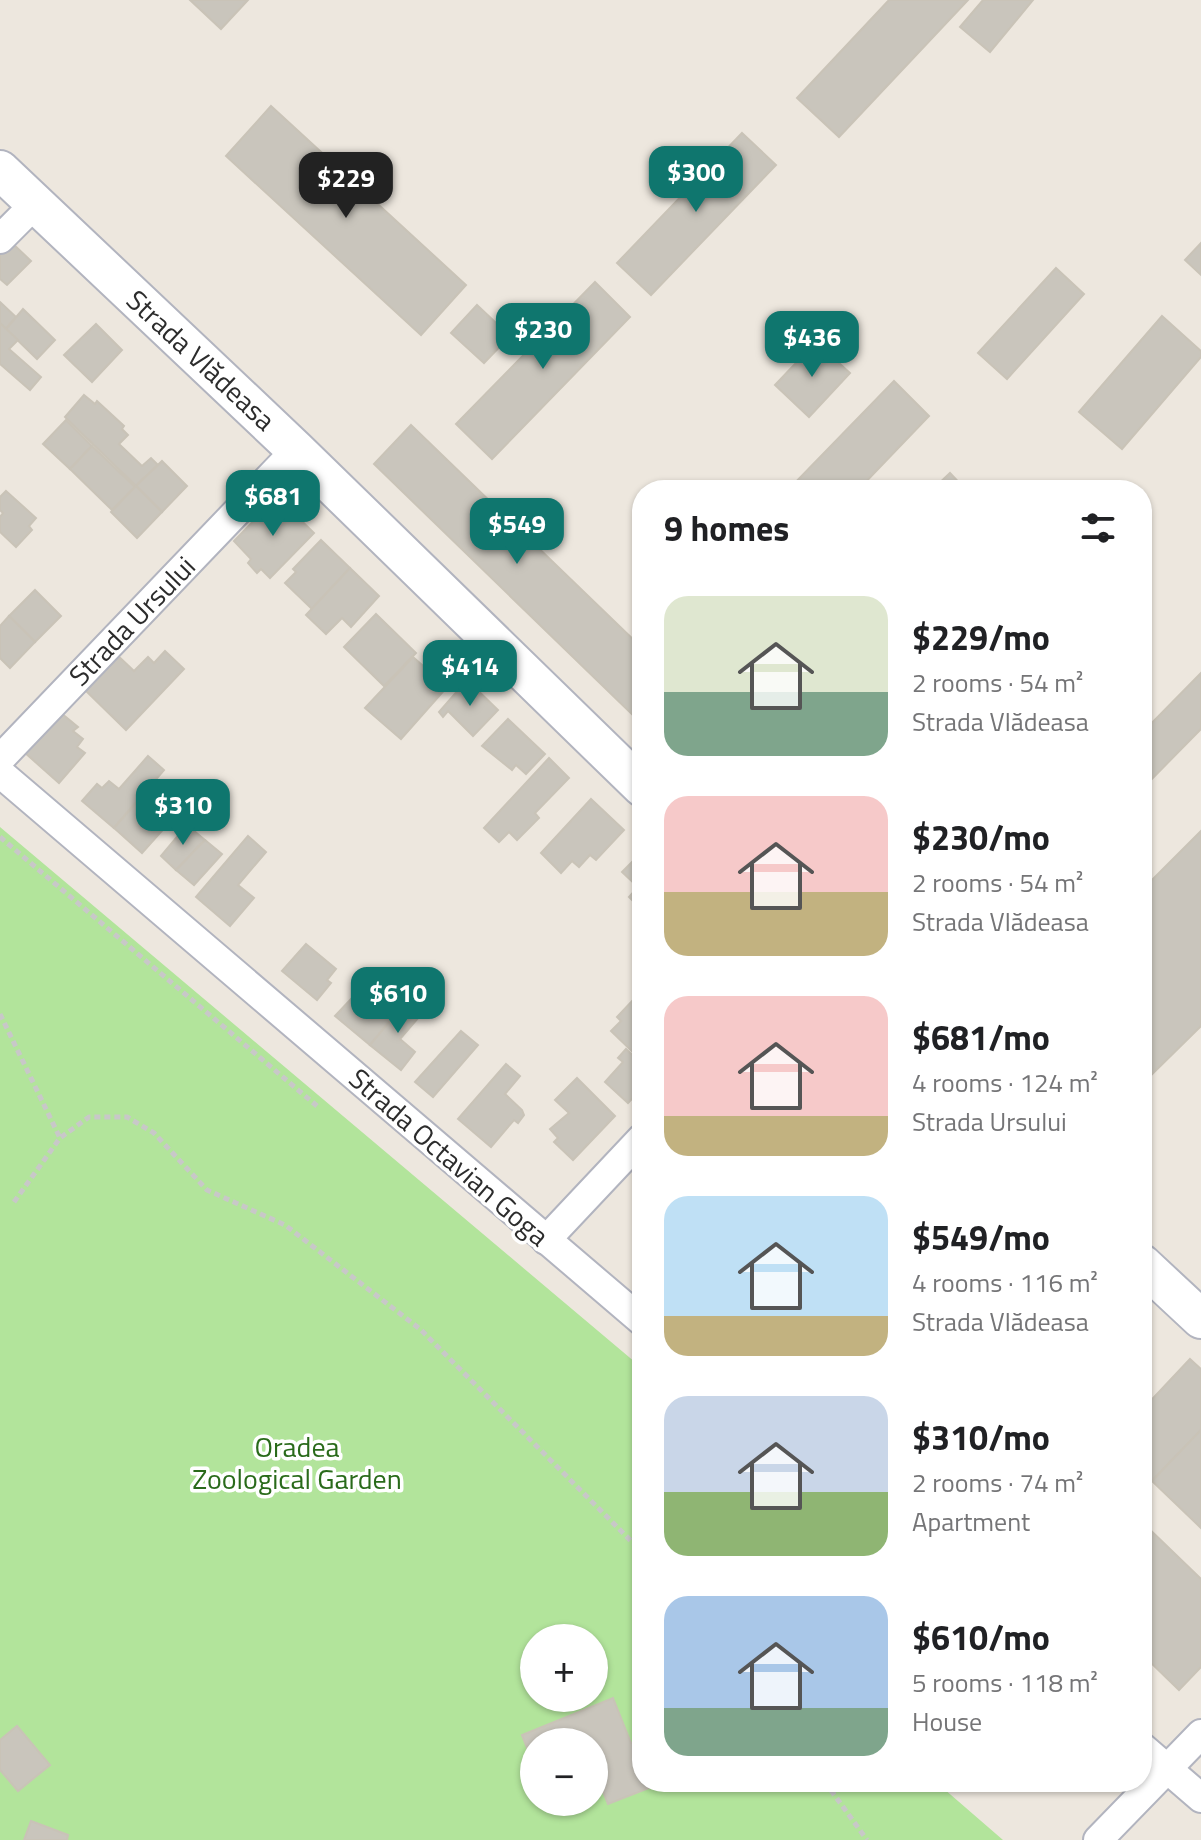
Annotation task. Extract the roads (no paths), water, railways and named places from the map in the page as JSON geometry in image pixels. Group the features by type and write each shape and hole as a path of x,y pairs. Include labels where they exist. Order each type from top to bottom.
{"street":[{"name":"Strada Vlădeasa","path":"0,170 296,450 632,777"},
{"path":"0,239 35,204"},
{"name":"Strada Ursului","path":"0,759 296,450"},
{"name":"Strada Octavian Goga","path":"0,773 632,1313"},
{"path":"546,1240 632,1149"},
{"path":"1152,1273 1201,1319"},
{"path":"1152,1784 1201,1734"},
{"path":"1152,1756 1201,1798"},
{"path":"1098,1840 1145,1792"}],"park label":[{"name":"Oradea Zoological Garden","path":"297,1463"}]}
